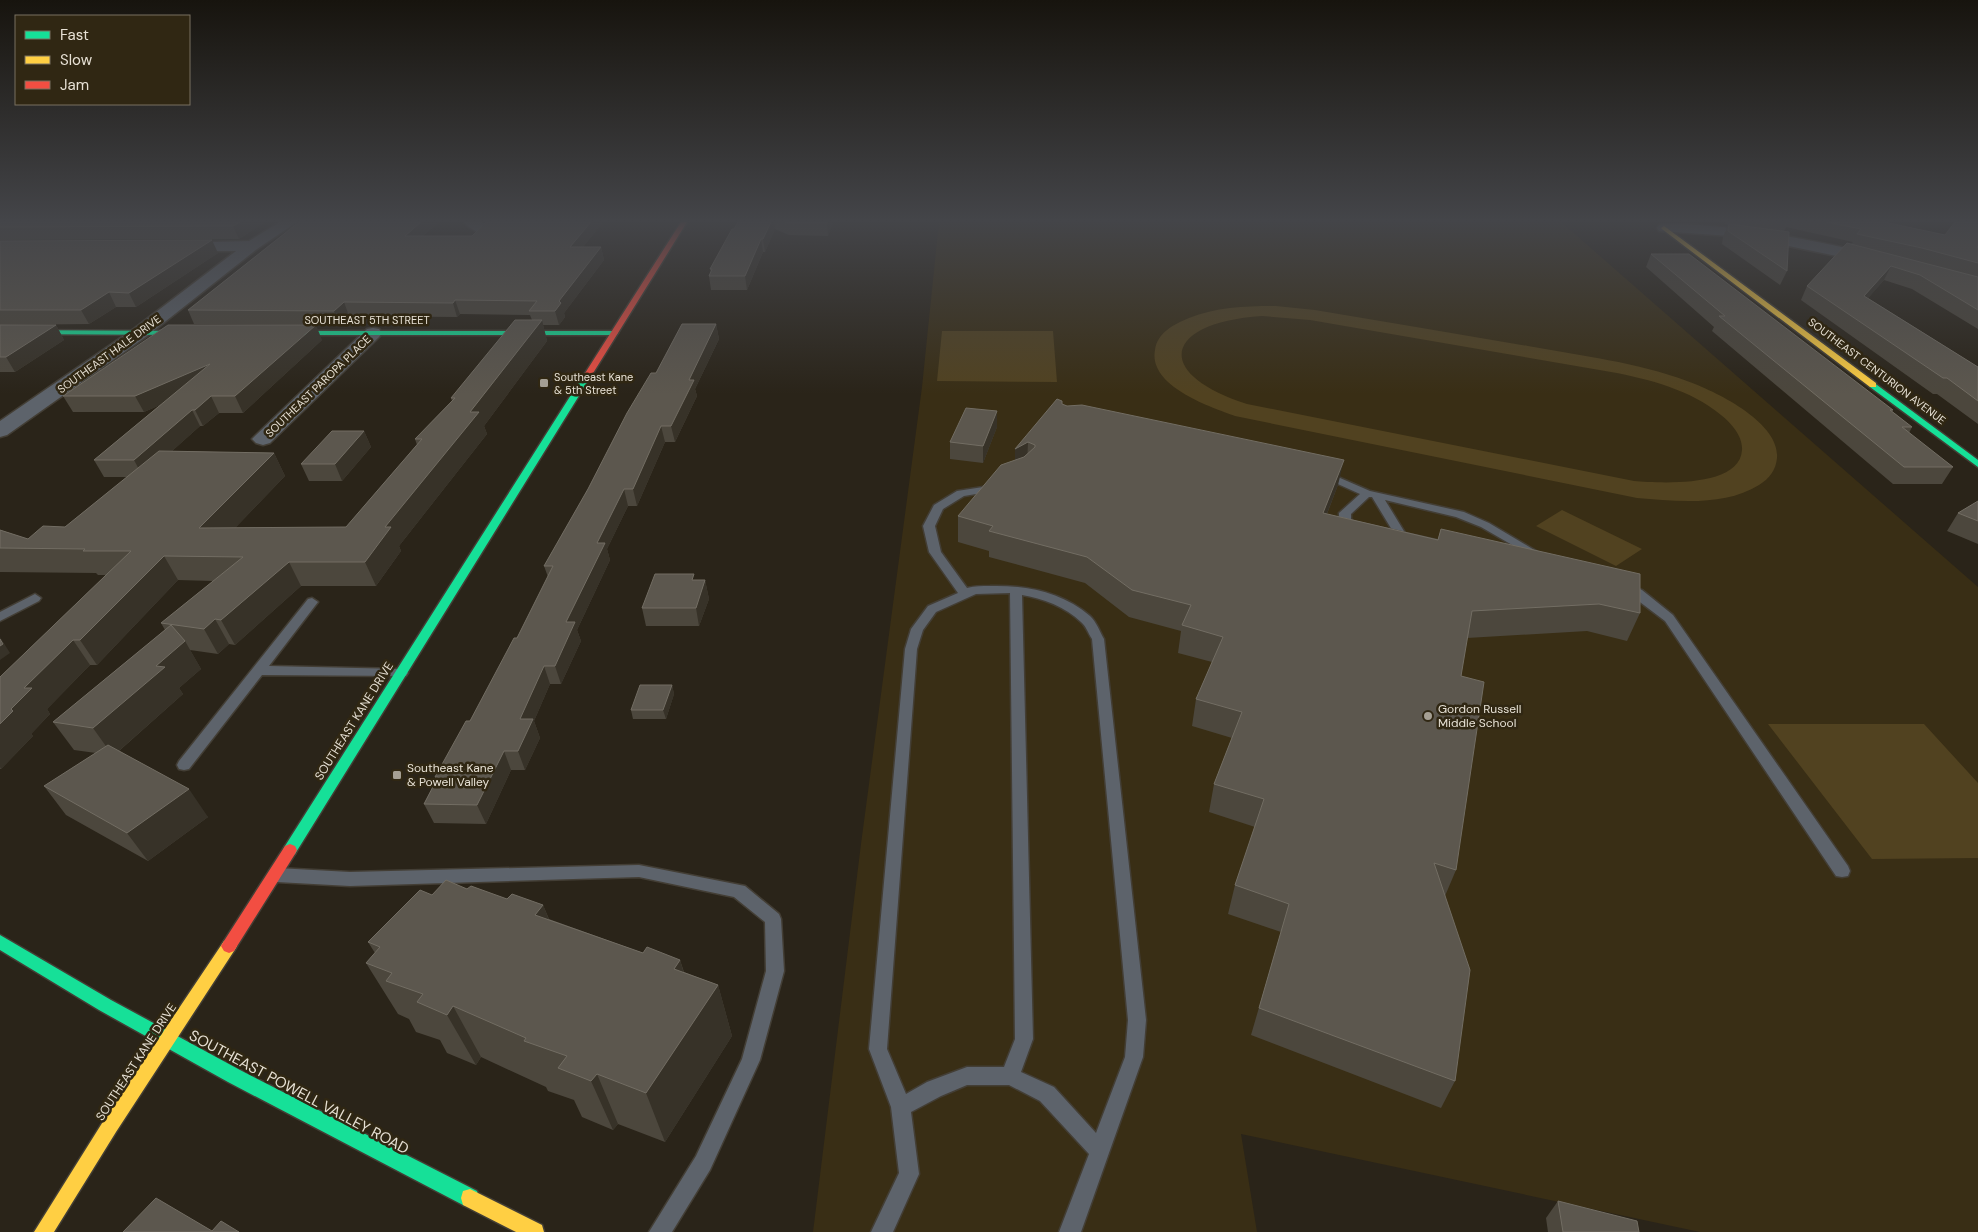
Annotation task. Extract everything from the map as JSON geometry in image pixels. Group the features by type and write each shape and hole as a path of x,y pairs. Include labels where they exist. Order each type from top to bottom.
{"main road":[{"name":"SOUTHEAST KANE DRIVE","path":"43,1232 274,874 648,279"},
{"name":"SOUTHEAST CENTURION AVENUE","path":"1733,279 1978,464"},
{"path":"0,332 209,332"},
{"name":"SOUTHEAST 5TH STREET","path":"267,333 614,333"},
{"name":"SOUTHEAST POWELL VALLEY ROAD","path":"0,942 167,1040 535,1232"}],"street":[{"name":"SOUTHEAST HALE DRIVE","path":"0,431 141,332 209,279"},
{"name":"SOUTHEAST PAROPA PLACE","path":"263,439 373,333"}],"lane":[{"path":"1309,470 1335,478 1371,494 1460,514 1493,535 1543,559"},
{"path":"965,594 935,552 929,526 938,507 962,494 1008,485"},
{"path":"1362,534 1345,520 1345,513 1371,494"},
{"path":"1371,494 1404,541"},
{"path":"1386,541 1420,540"},
{"path":"1612,579 1638,593 1670,618 1842,871"},
{"path":"882,1232 909,1174 901,1107 878,1049 911,649 917,629 932,609 974,590 1016,590 1041,594 1072,609 1087,620 1098,639 1137,1020 1134,1057 1070,1232"},
{"path":"1010,1076 1024,1038 1016,590"},
{"path":"0,617 35,598"},
{"path":"184,765 312,602"},
{"path":"258,670 401,673"},
{"path":"274,874 350,879 639,871 739,890 773,919 775,971 751,1060 703,1163 660,1232"},
{"path":"901,1107 934,1088 967,1076 1010,1076 1047,1094 1099,1150"}],"shaded area":[{"name":"Gordon Russell Middle School","path":"933,279 1627,279 1978,587 1978,1232 1700,1232 1241,1134 1257,1232 813,1232 861,844 922,387"},
{"path":"1265,306 1315,310 1609,360 1668,374 1729,400 1757,420 1768,432 1775,445 1777,458 1775,466 1763,483 1731,497 1699,501 1637,498 1235,416 1197,401 1171,384 1161,374 1155,363 1156,344 1172,326 1210,311","holes":["1262,316 1310,320 1611,372 1655,382 1683,392 1721,415 1738,435 1741,440 1742,450 1738,462 1728,471 1714,477 1679,482 1634,481 1247,404 1216,391 1195,378 1184,364 1182,350 1190,338 1206,328 1230,320"]},
{"path":"942,331 1053,331 1057,382 937,381"},
{"path":"1562,510 1642,549 1616,566 1536,526"},
{"path":"1768,724 1924,724 1978,783 1978,858 1872,859"}],"building":[{"path":"0,279 150,279 129,293 109,292 81,310 0,310"},
{"path":"226,279 576,279 559,301 561,303 555,311 529,311 537,301 455,300 453,303 344,302 334,311 188,310"},
{"path":"1681,279 1722,279 1893,410 1890,410 1912,427 1902,427 1953,467 1904,467 1719,316 1725,316"},
{"path":"1813,279 1879,279 1864,296 1978,367 1978,401 1947,378 1943,378 1807,286"},
{"path":"1927,279 1978,279 1978,310"},
{"path":"515,320 542,320 470,412 479,412 385,527 391,527 365,562 289,562 221,620 215,619 204,629 161,623 243,557 164,556 80,640 73,640 24,688 32,688 11,709 13,711 0,724 0,677 131,551 0,548 0,530 28,539 43,526 65,527 159,451 274,453 199,528 346,527 422,439 415,439 455,398 451,398"},
{"path":"682,324 716,324 689,380 694,380 671,426 661,426 633,489 624,489 597,543 605,543 566,622 575,622 555,666 544,666 520,719 533,719 518,751 504,751 477,805 424,804 438,777 435,777 466,721 470,721 514,638 517,638 553,566 544,566 588,489 627,413 651,373 656,373"},
{"path":"0,325 56,325 6,357 0,357"},
{"path":"168,325 316,325 235,396 211,396 134,460 94,460 210,364 135,396 63,396"},
{"path":"1057,399 1067,406 1082,405 1344,460 1323,513 1438,540 1441,529 1640,574 1640,613 1599,604 1472,611 1461,676 1484,682 1456,870 1434,863 1470,970 1455,1081 1259,1008 1289,904 1235,885 1264,799 1214,784 1242,712 1196,699 1223,637 1182,625 1191,605 1132,590 1087,557 989,531 993,526 958,516 1001,465 1024,457 1035,447 1035,445 1028,442 1015,449"},
{"path":"966,408 997,411 983,446 950,442"},
{"path":"332,431 364,431 335,464 301,464"},
{"path":"1978,501 1978,521 1958,513"},
{"path":"655,574 694,574 692,580 705,580 696,608 642,608"},
{"path":"171,625 185,641 156,666 165,667 93,728 53,722"},
{"path":"640,685 672,685 663,710 631,710"},
{"path":"108,745 189,789 127,833 44,786"},
{"path":"446,880 467,889 471,886 507,899 512,894 543,905 535,915 643,953 647,947 680,960 674,969 718,985 646,1093 597,1074 591,1081 558,1068 567,1056 524,1041 526,1038 453,1006 447,1015 417,1002 423,994 386,981 392,973 366,963 380,947 368,942 420,890 432,895"},
{"path":"156,1198 212,1231 221,1221 239,1232 123,1232"},
{"path":"1558,1201 1637,1221 1639,1232 1563,1232"}],"traffic: fast":[{"path":"0,332 193,333"},
{"path":"281,333 614,333"},
{"path":"290,850 586,378"},
{"path":"1873,385 1978,464"},
{"path":"0,942 105,1005 234,1076 470,1198"}],"traffic: slow":[{"path":"1733,279 1873,385"},
{"path":"43,1232 110,1126 229,946"},
{"path":"470,1198 535,1232"}],"traffic: jam":[{"path":"586,378 648,279"},
{"path":"229,946 290,850"}],"place":[{"name":"Southeast Kane & 5th Street","path":"544,383"},
{"name":"Gordon Russell Middle School","path":"1428,716"},
{"name":"Southeast Kane & Powell Valley","path":"397,775"}]}
